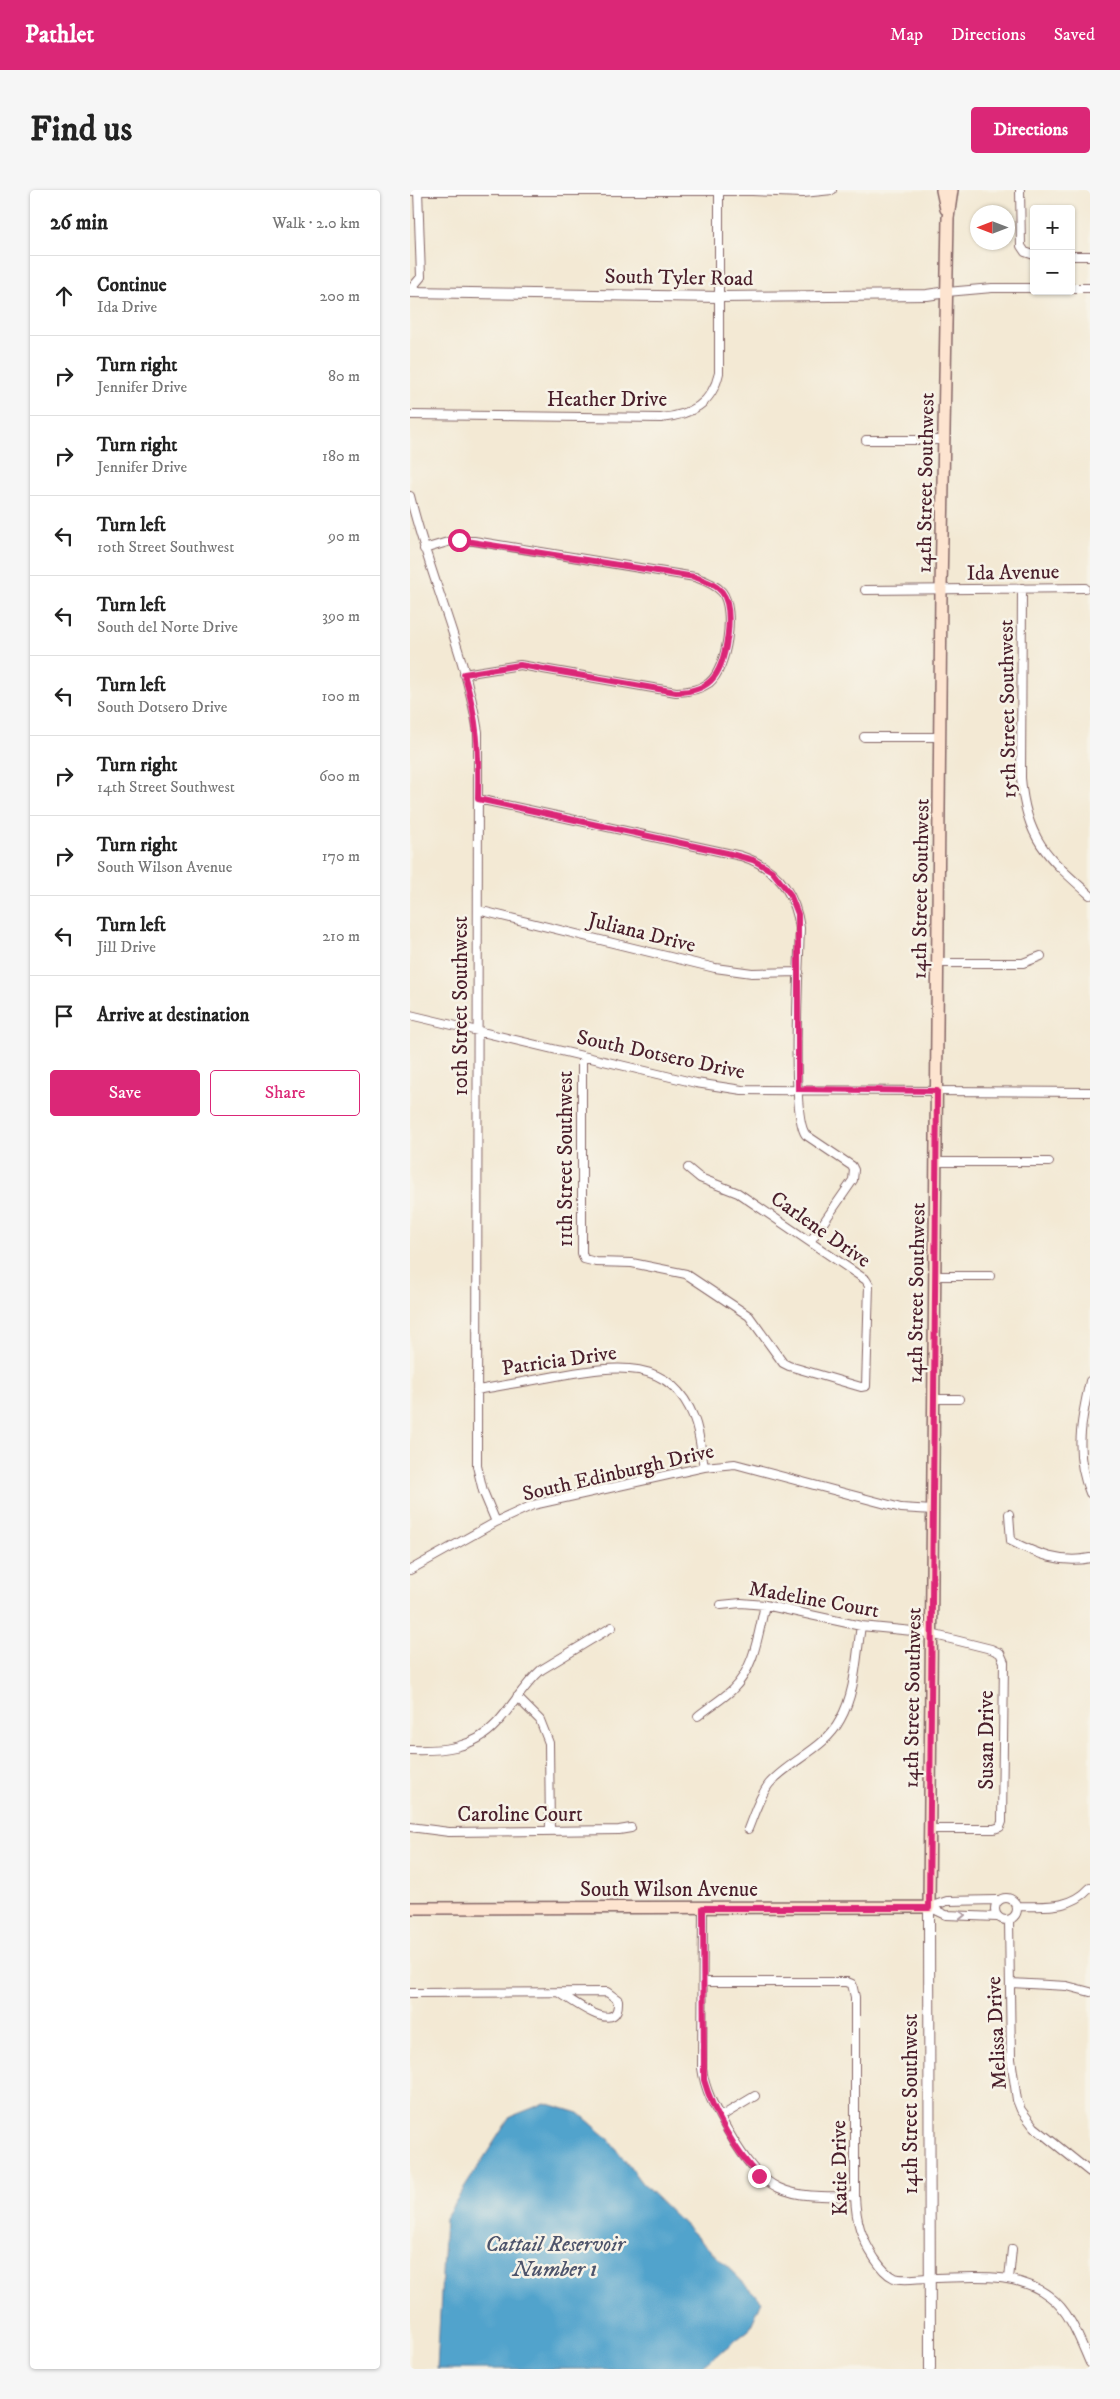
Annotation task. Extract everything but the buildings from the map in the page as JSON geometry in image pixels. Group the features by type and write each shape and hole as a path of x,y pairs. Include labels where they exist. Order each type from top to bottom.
{"main road":[{"name":"14th Street Southwest","path":"942,190 948,218"},
{"name":"14th Street Southwest","path":"929,1908 941,590 948,218 952,190"},
{"name":"South Wilson Avenue","path":"410,1908 929,1908"}],"street":[{"path":"410,291 421,276 415,191 719,191 803,193 832,190"},
{"path":"1020,190 1021,246 1025,252 1030,254"},
{"name":"Heather Drive","path":"410,415 661,418 679,416 699,408 717,384 719,373 719,191"},
{"path":"1075,256 1090,256"},
{"path":"947,292 992,288 1030,288"},
{"path":"1075,288 1090,288"},
{"name":"South Tyler Road","path":"410,291 720,297 927,295 947,292"},
{"path":"866,440 944,440"},
{"name":"10th Street Southwest","path":"410,496 424,549 464,674 478,732 477,1466 483,1492 496,1522"},
{"path":"424,549 451,542 474,541 695,577 711,583 721,591 729,612 722,663 714,678 698,689 676,692 520,665 464,674"},
{"name":"15th Street Southwest","path":"1022,588 1021,778 1025,804 1036,836 1047,855 1090,895"},
{"name":"Ida Avenue","path":"865,590 1085,588"},
{"path":"864,737 940,737"},
{"path":"478,799 753,860 764,866 783,883 795,904 800,928 798,1089 802,1130 852,1166 854,1170 854,1180 810,1242"},
{"name":"Juliana Drive","path":"478,910 715,968 752,973 799,972"},
{"path":"938,963 1023,963 1041,956"},
{"name":"South Dotsero Drive","path":"410,1015 696,1083 742,1090 1090,1092"},
{"name":"11th Street Southwest","path":"582,1056 582,1253 586,1261 632,1263 686,1274 748,1316 783,1362 789,1366 864,1387"},
{"path":"936,1162 1049,1162"},
{"name":"Carlene Drive","path":"688,1168 700,1178 738,1193 868,1283 868,1381 864,1387"},
{"path":"934,1276 990,1276"},
{"name":"Patricia Drive","path":"478,1390 609,1367 643,1370 659,1377 672,1387 685,1402 697,1426 704,1467"},
{"path":"1090,1381 1082,1417 1080,1440 1082,1468 1090,1493"},
{"path":"934,1400 959,1399"},
{"name":"South Edinburgh Drive","path":"410,1570 496,1522 540,1503 704,1467 735,1464 901,1508 933,1510"},
{"path":"1008,1514 1011,1541 1032,1551 1062,1560 1090,1558"},
{"name":"Madeline Court","path":"721,1605 741,1603 765,1605 861,1626 931,1634"},
{"path":"698,1716 732,1690 746,1672 754,1652 765,1605"},
{"path":"748,1829 762,1796 770,1783 826,1739 840,1721 851,1691 861,1626"},
{"path":"410,1750 439,1751 471,1742 485,1734 496,1724 541,1670 612,1627"},
{"name":"Susan Drive","path":"929,1829 994,1829 1000,1828 1003,1817 1003,1658 1000,1653 991,1649 931,1634"},
{"path":"517,1697 540,1720 548,1742 550,1831"},
{"name":"Caroline Court","path":"410,1827 449,1832 619,1830 631,1828"},
{"path":"1017,1906 1015,1916 1009,1920 997,1916 994,1908 998,1900 1009,1898 1017,1906 1069,1904 1078,1900 1090,1888"},
{"name":"South Wilson Avenue","path":"929,1908 947,1901 998,1900"},
{"path":"703,1908 703,2074 707,2092 720,2117 745,2160 765,2181 783,2190 808,2196 855,2196"},
{"name":"South Wilson Avenue","path":"929,1908 946,1915 997,1916"},
{"name":"14th Street Southwest","path":"929,1908 930,2369"},
{"name":"Melissa Drive","path":"1009,1920 1012,2074 1021,2110 1034,2127 1090,2172"},
{"name":"Katie Drive","path":"703,1982 847,1982 852,1984 855,1997 855,2196 858,2228 864,2244 880,2267 895,2278 1009,2278 1026,2282 1042,2290 1060,2306 1074,2329 1090,2363"},
{"path":"1011,1983 1067,1986 1090,1992"},
{"path":"410,1993 607,1992 618,2000 618,2007 615,2013 608,2017 600,2017 560,1993"},
{"path":"720,2117 755,2096"},
{"path":"1009,2278 1012,2249"}],"water":[{"name":"Cattail Reservoir Number 1","path":"545,2103 579,2113 608,2138 641,2182 762,2301 749,2330 699,2369 437,2369 445,2218 510,2117"}],"route":[{"path":"459,540 695,577 711,583 721,591 725,597 729,612 722,663 714,678 698,689 689,692 676,692 520,665 510,665 464,674 478,732 478,799 741,856 753,860 772,871 783,883 795,904 800,928 798,1089 937,1091 929,1908 703,1908 702,2068 704,2080 707,2092 739,2151 759,2176"}]}
